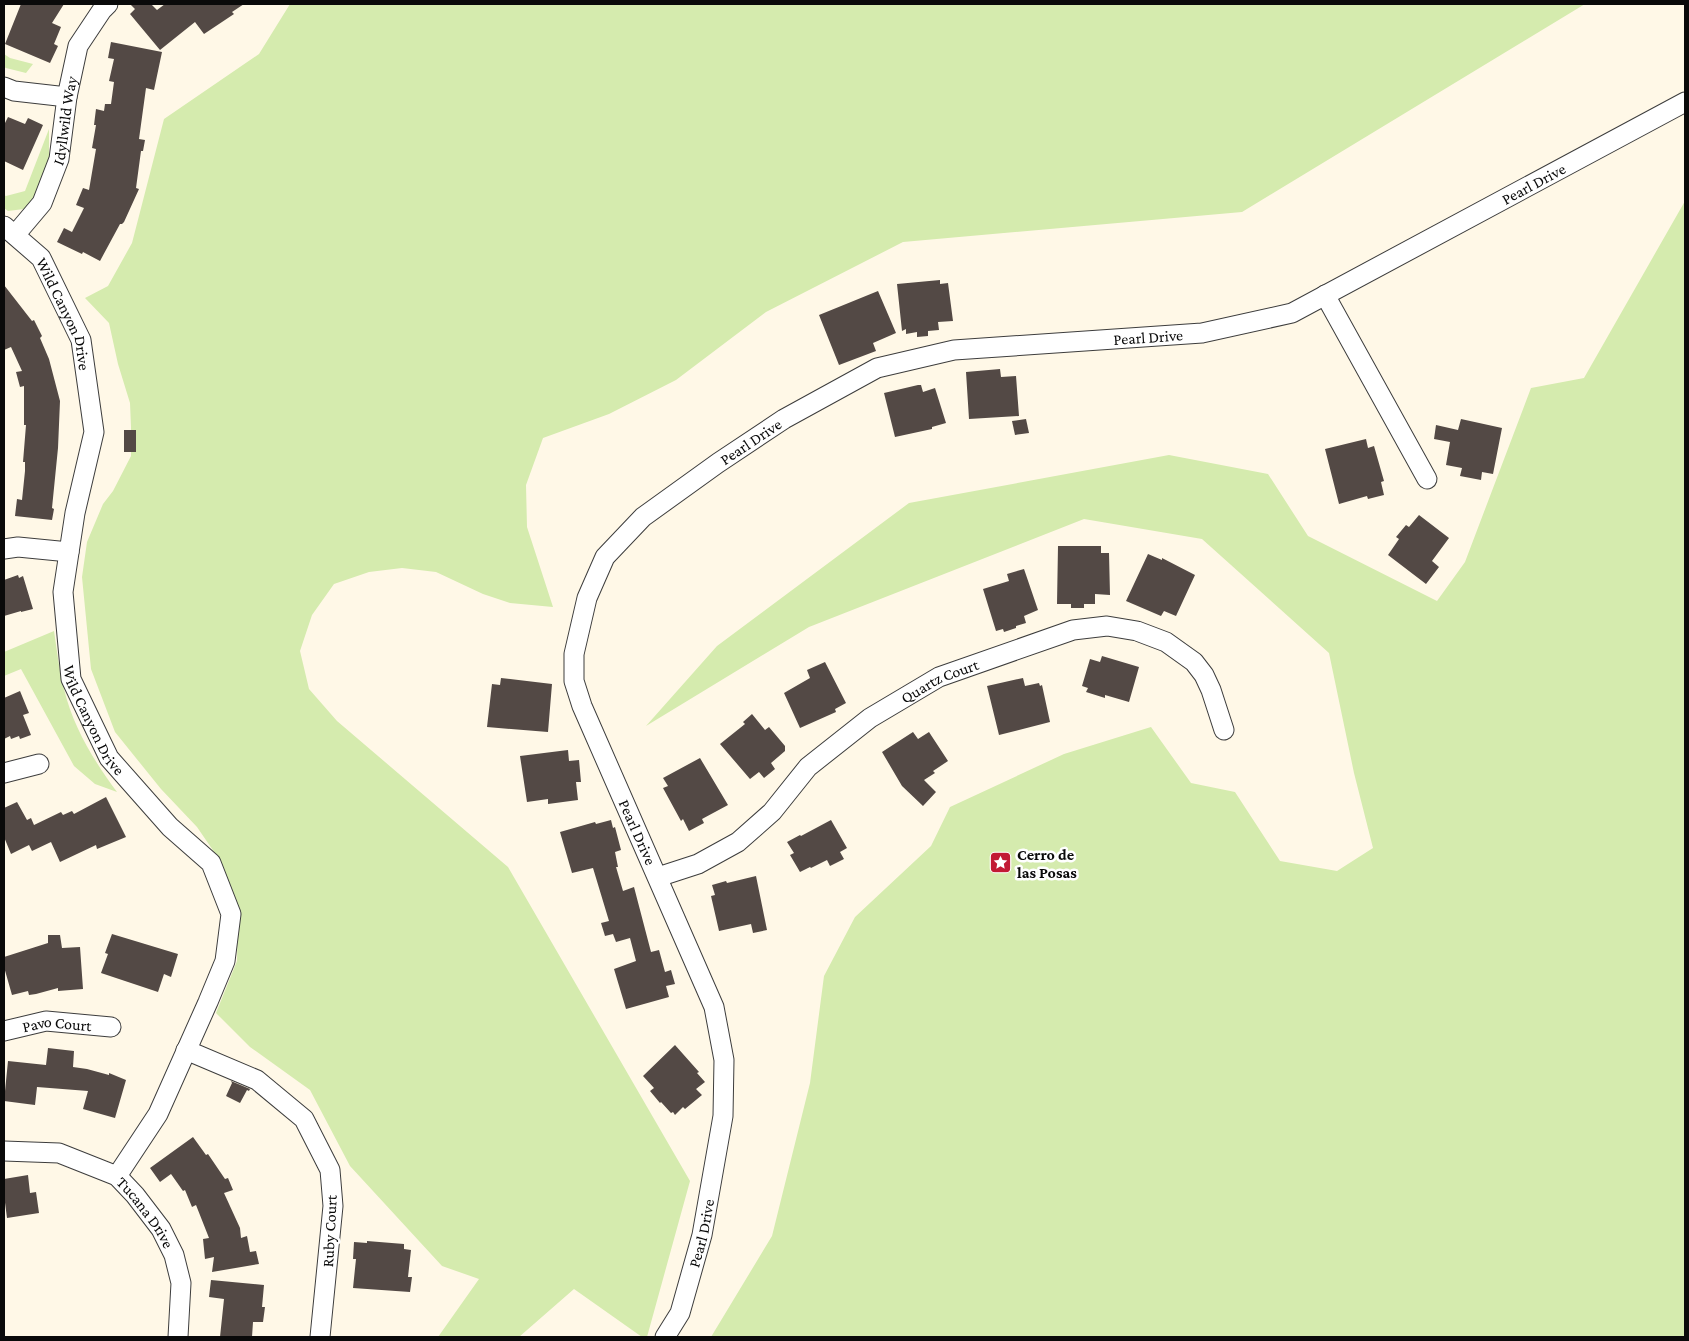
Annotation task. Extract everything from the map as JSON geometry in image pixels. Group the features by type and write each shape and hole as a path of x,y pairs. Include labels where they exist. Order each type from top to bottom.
{"street":[{"name":"Idyllwild Way","path":"9,231 42,203 59,159 67,97 78,46 108,4"},
{"path":"4,88 14,91 67,97"},
{"name":"Pearl Drive","path":"665,1337 680,1313 702,1235 723,1116 724,1060 714,1006 584,711 574,681 574,654 587,598 605,557 643,517 718,464 784,419 878,368 954,350 1202,333 1292,313 1685,102"},
{"name":"Wild Canyon Drive","path":"9,231 41,258 81,340 94,432 75,514 63,592 71,679 110,758 170,827 211,864 231,914 225,961 158,1114 117,1176"},
{"path":"1325,295 1427,479"},
{"path":"4,549 18,547 69,552"},
{"name":"Quartz Court","path":"658,877 698,864 738,842 772,812 808,768 870,718 939,677 1073,630 1106,626 1137,631 1166,642 1194,662 1204,676 1211,690 1224,730"},
{"path":"4,772 39,764"},
{"name":"Pavo Court","path":"4,1031 46,1021 111,1027"},
{"name":"Ruby Court","path":"186,1050 257,1080 304,1119 330,1170 333,1206 320,1337"},
{"name":"Tucana Drive","path":"4,1151 59,1153 117,1176 135,1195 160,1230 174,1255 181,1283 178,1337"}],"green space":[{"path":"290,4 1585,4 1242,212 903,242 766,312 676,380 609,414 543,438 526,485 527,527 553,607 510,603 483,594 436,572 402,568 369,572 334,584 312,615 300,651 309,689 337,721 508,867 690,1181 647,1337 642,1337 574,1289 519,1337 438,1337 479,1279 442,1266 350,1166 310,1090 250,1047 216,1013 237,961 238,910 221,862 197,827 161,789 115,732 91,669 82,577 87,542 103,504 113,491 131,456 131,427 130,403 118,364 109,323 85,298 108,286 132,243 164,119 259,54"},
{"path":"4,54 10,58 33,64 26,73 6,68 4,67"},
{"path":"49,129 49,165 34,200 24,209 8,211 4,208 4,195 25,191"},
{"path":"1685,201 1685,1337 711,1337 772,1236 810,1083 824,976 855,917 931,846 950,807 1064,754 1151,727 1191,783 1235,792 1280,861 1337,871 1373,848 1354,773 1329,653 1202,539 1084,519 809,627 646,726 717,646 909,503 1169,455 1268,474 1308,536 1437,601 1465,562 1531,388 1584,378"},
{"path":"54,631 62,682 73,717 92,756 117,792 95,784 74,766 21,669 4,676 4,652"}],"building":[{"path":"21,4 64,4 52,23 61,27 54,44 58,46 50,63 5,44"},
{"path":"130,4 151,4 157,10 165,4 244,4 232,12 234,14 204,34 195,22 160,50 130,14 135,9"},
{"path":"111,42 162,52 154,90 146,88 139,139 145,140 143,151 141,151 136,188 139,189 124,222 120,224 100,261 57,242 64,228 72,232 84,208 76,205 83,188 89,190 96,149 92,148 96,125 94,125 96,109 104,111 105,104 111,104 114,82 109,81 114,59 108,58"},
{"path":"8,117 25,124 28,118 43,125 23,170 4,161 4,125"},
{"path":"940,280 940,284 948,283 953,321 938,322 939,330 928,331 928,336 917,337 917,332 906,334 906,329 902,331 897,284"},
{"path":"4,285 32,321 34,320 42,336 40,338 49,359 60,401 52,520 15,516 17,499 22,500 26,425 24,425 24,386 20,387 16,372 22,371 11,347 4,350"},
{"path":"878,291 896,333 873,343 876,351 839,365 819,315"},
{"path":"1000,369 1001,377 1016,376 1019,416 969,419 966,372"},
{"path":"921,385 923,392 935,388 946,423 932,427 932,429 895,437 884,393"},
{"path":"1026,419 1029,433 1015,435 1012,421"},
{"path":"1461,419 1502,428 1493,474 1482,472 1481,480 1460,476 1462,468 1446,465 1450,442 1434,439 1436,425 1458,430"},
{"path":"124,430 136,430 136,452 124,452"},
{"path":"1366,439 1368,448 1374,446 1384,481 1381,482 1384,495 1368,499 1367,496 1339,504 1325,449"},
{"path":"1419,515 1449,538 1432,561 1439,567 1426,584 1388,555 1399,539 1396,537 1406,525 1409,527"},
{"path":"1058,546 1101,546 1101,553 1109,553 1110,595 1095,594 1095,604 1084,604 1084,608 1071,608 1071,604 1057,604"},
{"path":"1148,554 1162,560 1162,558 1195,575 1176,616 1164,611 1161,616 1126,601"},
{"path":"1024,569 1038,610 1024,616 1026,623 1016,626 1016,628 1004,632 1003,629 996,631 983,589 1009,581 1007,574"},
{"path":"18,575 19,578 23,576 33,609 4,616 4,580"},
{"path":"1102,656 1139,667 1129,702 1105,695 1105,698 1086,692 1088,688 1082,686 1090,659 1100,662"},
{"path":"825,662 846,703 835,709 836,712 800,728 784,693 810,678 807,670"},
{"path":"501,678 552,684 548,732 487,727 492,684 500,685"},
{"path":"1023,678 1025,686 1039,683 1040,686 1042,685 1050,722 999,735 987,686"},
{"path":"20,691 29,713 23,715 31,735 20,739 19,736 11,739 10,736 4,739 4,698"},
{"path":"752,714 765,730 769,727 785,746 785,751 771,763 775,769 764,778 759,772 750,779 720,744 745,724 743,722"},
{"path":"913,732 918,739 929,732 948,761 924,780 936,792 923,806 902,786 882,752"},
{"path":"568,750 569,761 579,760 581,782 576,782 578,800 548,804 548,799 527,802 520,756"},
{"path":"700,758 728,805 702,819 704,823 689,831 683,819 681,821 663,788 668,786 663,778"},
{"path":"106,797 126,837 97,849 96,845 60,862 51,842 32,851 29,845 11,854 4,837 4,808 17,802 27,820 31,818 34,825 61,812 63,815 72,811 74,814"},
{"path":"611,820 613,828 615,827 621,850 615,852 618,867 616,867 623,891 634,887 651,952 659,950 665,972 671,970 675,984 666,986 669,997 626,1009 614,969 636,961 630,938 616,942 613,934 605,936 601,923 609,921 593,868 572,873 560,832 595,822 596,824"},
{"path":"831,820 847,848 840,852 844,859 830,866 827,860 800,872 790,855 794,853 787,842"},
{"path":"756,876 767,930 753,933 751,924 719,931 711,896 715,895 712,885"},
{"path":"112,934 178,954 171,977 164,974 158,992 101,973 108,954 105,953"},
{"path":"48,935 60,935 62,948 80,947 83,989 58,991 58,988 36,994 29,995 28,991 12,995 4,967 4,957 48,943"},
{"path":"675,1045 699,1072 697,1073 705,1082 696,1089 702,1095 685,1109 683,1107 675,1115 660,1103 650,1091 654,1088 643,1076"},
{"path":"48,1048 74,1051 73,1067 109,1075 109,1073 126,1080 115,1118 83,1109 88,1091 37,1087 35,1105 4,1101 8,1061 46,1065"},
{"path":"231,1081 250,1089 249,1091 247,1090 240,1103 226,1096 232,1083"},
{"path":"193,1137 206,1155 208,1154 225,1179 228,1178 233,1190 224,1193 240,1228 241,1238 247,1236 250,1252 256,1251 259,1264 212,1272 214,1257 205,1259 203,1239 209,1238 196,1205 192,1207 185,1190 183,1191 171,1174 160,1182 150,1168"},
{"path":"28,1175 30,1193 36,1192 39,1213 7,1218 4,1179"},
{"path":"367,1241 404,1244 404,1249 411,1250 408,1277 412,1277 410,1292 353,1288 356,1259 353,1259 354,1242 367,1243"},
{"path":"211,1280 264,1285 262,1307 265,1307 263,1322 253,1322 252,1337 220,1337 224,1299 209,1297"}],"place":[{"name":"Cerro de las Posas","path":"1001,863"}]}
